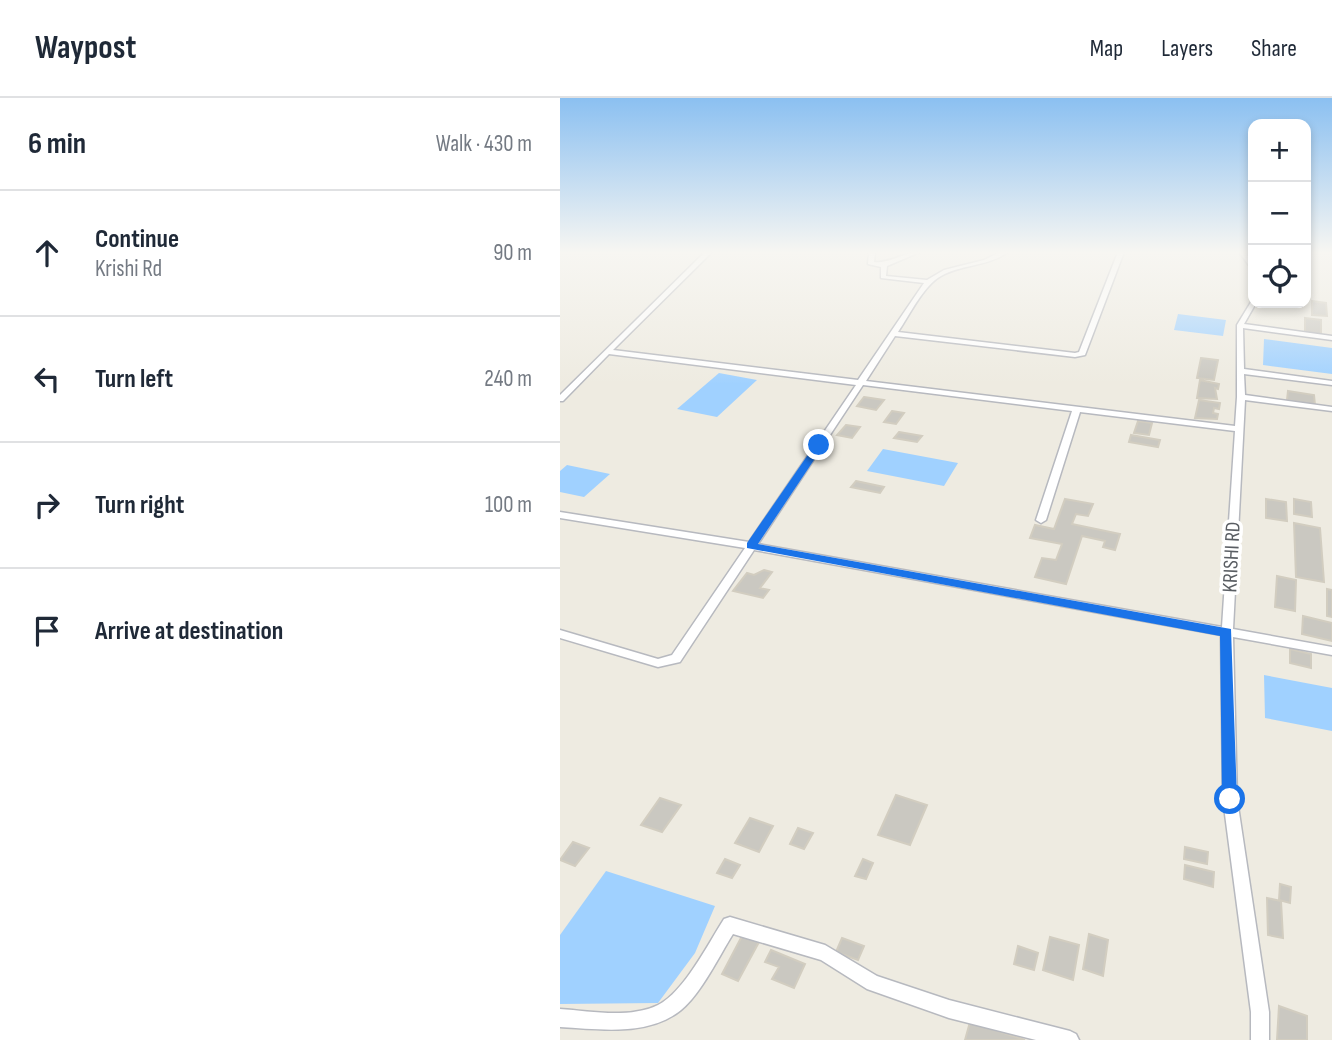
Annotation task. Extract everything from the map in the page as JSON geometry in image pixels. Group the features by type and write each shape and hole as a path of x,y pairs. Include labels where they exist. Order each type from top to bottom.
{"street":[{"path":"560,399 665,296"},
{"path":"560,634 658,663 669,662 681,653 919,296"},
{"path":"894,334 1082,354 1104,296"},
{"path":"1250,308 1240,325 1332,338"},
{"name":"KRISHI RD","path":"1240,325 1241,397 1227,632 1230,799 1259,1012 1260,1040"},
{"path":"608,352 1239,429"},
{"path":"1240,371 1332,383"},
{"path":"1241,397 1332,409"},
{"path":"1041,520 1077,408"},
{"path":"560,514 1332,651"},
{"path":"560,1018 607,1021 647,1018 676,1004 730,925 825,953 873,983 948,1009 1070,1040"}],"water":[{"path":"1178,314 1226,320 1223,336 1174,330"},
{"path":"1264,339 1332,348 1332,374 1263,365"},
{"path":"719,373 757,380 717,417 677,409"},
{"path":"883,449 958,463 944,486 867,471"},
{"path":"567,465 610,474 584,497 560,492 560,471"},
{"path":"1264,675 1332,688 1332,731 1265,718"},
{"path":"606,871 715,906 695,953 658,1003 560,1004 560,935"}],"building":[{"path":"1312,301 1326,303 1327,316 1312,315"},
{"path":"1305,318 1321,320 1321,335 1305,333"},
{"path":"1201,358 1218,360 1214,380 1197,378"},
{"path":"1200,380 1219,384 1218,389 1215,388 1217,399 1197,398"},
{"path":"1288,391 1314,395 1315,405 1287,400"},
{"path":"864,397 884,400 876,410 857,406"},
{"path":"1199,400 1220,403 1219,409 1214,408 1213,413 1218,414 1217,419 1195,418"},
{"path":"892,411 904,413 896,424 884,422"},
{"path":"1138,421 1152,423 1149,435 1134,433"},
{"path":"846,425 860,427 852,438 837,435"},
{"path":"899,432 922,436 917,442 894,438"},
{"path":"1131,435 1160,440 1158,447 1129,442"},
{"path":"856,481 884,487 880,493 851,487"},
{"path":"1065,499 1093,504 1088,516 1076,514 1072,524 1120,534 1115,550 1103,547 1105,541 1082,536 1066,584 1035,577 1042,558 1056,560 1062,544 1030,538 1035,525 1054,529"},
{"path":"1266,499 1286,502 1287,521 1266,518"},
{"path":"1294,499 1311,502 1312,517 1294,514"},
{"path":"1294,523 1320,528 1324,582 1296,577"},
{"path":"764,570 772,572 760,588 769,590 763,598 733,591 747,573 754,575"},
{"path":"1277,576 1296,580 1295,611 1275,607"},
{"path":"1327,589 1332,590 1332,617 1327,616"},
{"path":"1303,616 1332,623 1332,641 1302,634"},
{"path":"1290,649 1311,654 1311,668 1290,663"},
{"path":"896,795 927,805 910,845 878,835"},
{"path":"660,798 681,805 662,832 641,825"},
{"path":"750,818 773,826 759,852 735,843"},
{"path":"798,828 813,833 804,849 790,844"},
{"path":"573,842 589,848 575,866 560,860"},
{"path":"1185,847 1208,852 1207,864 1184,859"},
{"path":"725,859 740,865 732,878 717,873"},
{"path":"863,859 873,863 866,879 855,876"},
{"path":"1185,865 1214,872 1213,887 1184,879"},
{"path":"1280,884 1291,887 1290,903 1279,900"},
{"path":"1267,898 1281,901 1283,938 1268,935"},
{"path":"1089,934 1108,940 1103,976 1083,969"},
{"path":"742,936 759,942 738,981 722,974"},
{"path":"1050,937 1079,945 1073,980 1043,970"},
{"path":"842,938 864,946 858,960 836,952"},
{"path":"1018,946 1038,953 1034,970 1014,964"},
{"path":"771,950 805,964 794,988 772,979 779,967 765,962"},
{"path":"1279,1006 1307,1016 1307,1040 1277,1040"},
{"path":"970,1022 1025,1040 965,1040"}],"route":[{"path":"819,445 751,546 1227,632 1230,799"}]}
